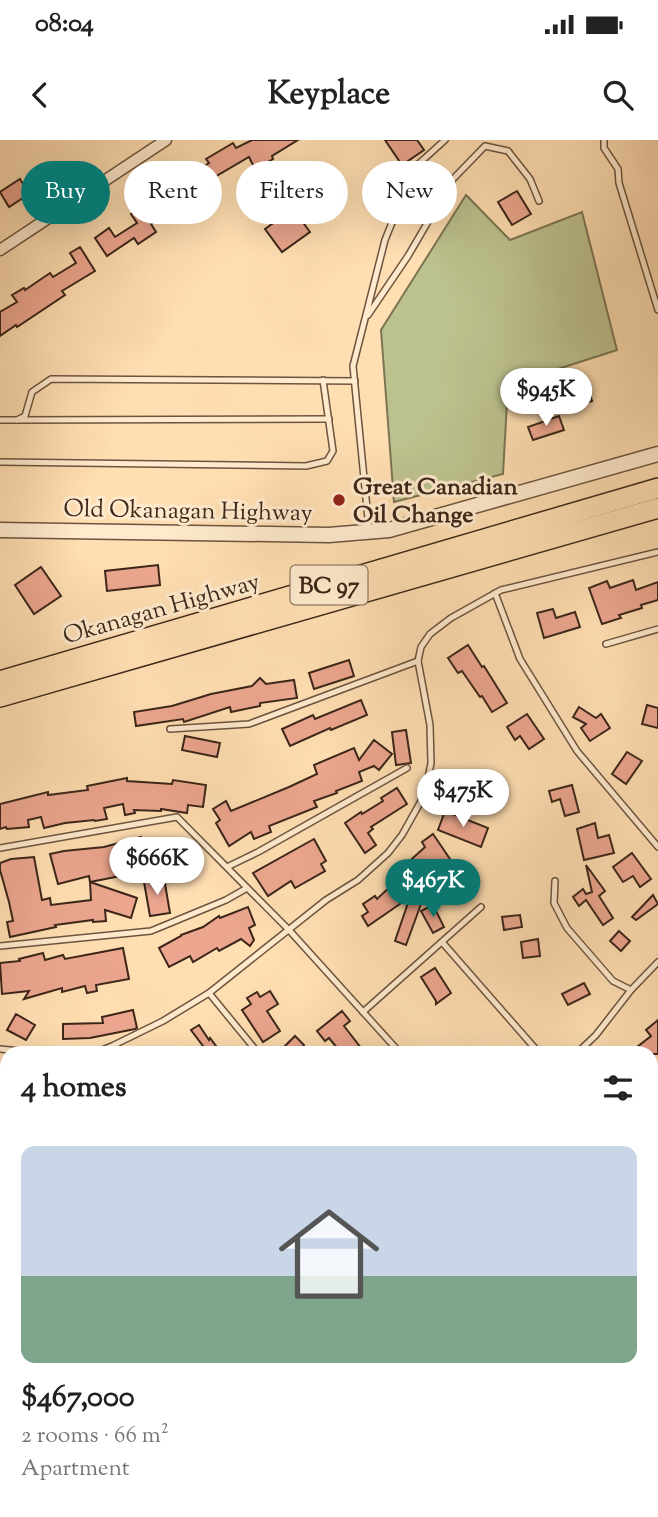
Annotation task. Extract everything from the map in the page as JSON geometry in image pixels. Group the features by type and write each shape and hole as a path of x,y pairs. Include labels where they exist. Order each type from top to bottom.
{"highway":[{"name":"Okanagan Highway","path":"0,681 658,488"},
{"name":"Okanagan Highway","path":"0,697 658,508"}],"street":[{"path":"2,245 166,140"},
{"name":"Old Okanagan Highway","path":"0,530 329,535 389,530 658,454"}],"lane":[{"path":"369,532 353,366 384,240 414,168 445,140"},
{"path":"604,140 604,148 618,169 619,183 658,310"},
{"path":"365,320 408,256 453,179 485,146 508,151 530,179 540,201"},
{"path":"17,420 24,416 32,392 51,379 355,381"},
{"path":"0,462 306,466 327,461 333,451 323,380"},
{"path":"0,420 329,419"},
{"path":"112,1046 163,1021 209,993 326,900 358,880 388,853 402,835 425,793 431,763 430,725 418,661 421,647 430,634 451,618 501,590 658,552"},
{"path":"495,593 520,659 577,751 658,847"},
{"path":"606,643 658,629"},
{"path":"170,729 249,724 418,661"},
{"path":"227,867 407,768"},
{"path":"0,848 177,817 289,930 394,1046"},
{"path":"555,881 554,903 566,928 613,981 631,990"},
{"path":"0,946 150,931 226,900 247,888"},
{"path":"363,1012 481,907"},
{"path":"442,942 533,1046"},
{"path":"584,1046 658,962"},
{"path":"209,993 252,1046"}],"green space":[{"path":"466,195 510,240 582,212 617,350 508,385 503,474 394,502 381,330 448,224 457,224 457,209"}],"building":[{"path":"252,140 298,140 272,156 273,159 269,161 251,161 249,157 236,161 236,165 222,173 222,161 206,159 233,143 236,148"},
{"path":"385,140 417,140 424,150 408,161 399,161"},
{"path":"21,181 21,199 9,207 0,192"},
{"path":"517,191 531,214 512,225 498,202"},
{"path":"135,224 151,224 156,232 138,244 134,238 107,256 95,238 109,228 115,237"},
{"path":"272,224 304,224 310,232 282,252 265,229"},
{"path":"80,247 95,271 62,291 65,295 0,336 0,312 17,302 12,295 24,288 25,290 50,273 53,277 76,263 70,253"},
{"path":"587,384 592,401 581,404 576,387"},
{"path":"559,416 564,430 533,440 528,427"},
{"path":"158,565 160,585 107,591 105,571"},
{"path":"41,567 61,596 34,614 15,585"},
{"path":"633,580 636,590 658,582 658,600 641,605 642,608 602,624 589,588 607,581 610,588"},
{"path":"553,609 556,618 575,612 580,627 544,638 537,613"},
{"path":"468,645 507,703 492,712 462,671 458,673 448,658"},
{"path":"349,660 354,676 314,689 309,673"},
{"path":"260,678 266,684 294,680 297,698 260,703 260,706 231,712 230,707 184,722 183,719 136,726 134,712 172,706 211,694 252,686"},
{"path":"361,700 367,715 290,746 282,729 313,715 315,719"},
{"path":"647,705 658,708 658,728 642,724"},
{"path":"579,707 596,718 601,714 610,728 590,741 581,728 586,724 573,717"},
{"path":"527,714 544,739 529,749 520,736 515,740 507,727"},
{"path":"406,730 411,763 396,765 392,732"},
{"path":"185,736 220,743 217,757 182,750"},
{"path":"374,740 392,754 379,770 374,766 359,772 362,781 314,801 317,807 269,826 271,832 254,839 251,832 229,846 216,823 220,820 213,809 226,801 231,811 289,787 317,774 314,765 354,748 359,760"},
{"path":"627,752 642,761 626,784 612,774"},
{"path":"127,778 127,781 172,784 173,780 206,785 203,807 188,805 187,813 161,809 134,810 135,813 125,815 123,804 104,808 107,819 44,828 41,817 28,820 29,827 0,829 0,804 48,792 48,795 88,790 87,786"},
{"path":"572,785 579,812 565,816 560,799 552,802 549,791"},
{"path":"397,788 407,804 371,827 373,829 368,833 376,845 365,853 345,823 383,801 381,798"},
{"path":"471,788 478,797 459,810 452,800"},
{"path":"445,811 488,828 481,847 438,830"},
{"path":"595,823 598,838 609,835 614,853 584,860 577,829"},
{"path":"433,834 450,859 432,872 434,874 412,894 421,904 406,945 395,941 410,897 368,926 362,916 368,912 363,904 375,896 377,899 407,871 403,867 425,847 422,842"},
{"path":"141,837 148,865 146,871 90,882 89,876 58,884 50,854 104,847"},
{"path":"314,839 326,861 321,864 325,871 295,888 291,881 268,896 253,873"},
{"path":"632,853 651,879 640,887 633,876 623,882 613,867"},
{"path":"34,857 42,900 50,898 51,905 91,900 90,882 137,898 131,918 105,910 106,921 55,925 56,927 10,937 7,922 13,921 0,863"},
{"path":"586,865 605,891 599,896 613,918 603,925 586,900 579,906 573,897 583,889 586,894 592,892"},
{"path":"164,878 170,913 150,916 144,882"},
{"path":"653,895 658,904 636,920 632,917"},
{"path":"433,905 444,927 433,933 421,911"},
{"path":"248,907 255,925 249,928 254,940 250,946 241,939 219,951 217,948 193,962 190,956 169,967 159,948 181,935 203,927 219,916 220,918"},
{"path":"520,915 522,927 504,930 502,917"},
{"path":"619,931 630,941 621,951 610,941"},
{"path":"538,939 540,956 523,958 521,942"},
{"path":"123,948 129,979 96,985 97,991 87,993 85,986 62,992 62,988 24,999 29,991 2,994 0,963 20,961 19,959 43,953 45,960 63,955 65,959"},
{"path":"435,968 451,993 436,1004 421,977"},
{"path":"584,983 590,994 568,1005 562,994"},
{"path":"270,991 278,1004 267,1011 280,1031 263,1042 242,1010 251,1004 247,998 257,992 260,997"},
{"path":"133,1010 135,1029 90,1038 63,1039 63,1024 103,1023 102,1017"},
{"path":"342,1011 350,1021 344,1026 359,1046 336,1046 329,1038 325,1041 317,1031"},
{"path":"16,1014 35,1025 26,1040 7,1030"},
{"path":"658,1020 658,1046 638,1046 651,1036 646,1030"},
{"path":"199,1025 216,1046 203,1046 191,1030"},
{"path":"295,1036 304,1045 303,1046 285,1046"}],"place":[{"name":"Great Canadian Oil Change","path":"339,500"}]}
